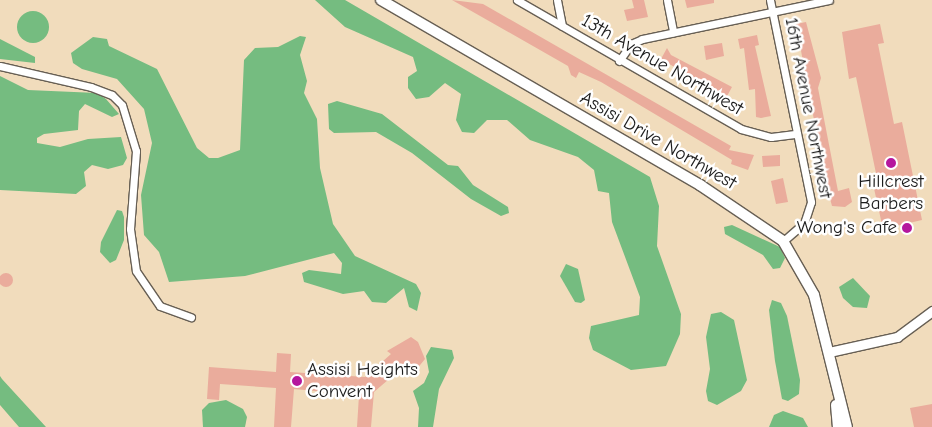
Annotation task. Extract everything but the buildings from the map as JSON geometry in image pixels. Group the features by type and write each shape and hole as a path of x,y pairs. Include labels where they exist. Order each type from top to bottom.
{"main road":[{"name":"Assisi Drive Northwest","path":"381,0 700,185 784,241 814,295 847,427"},
{"name":"Assisi Drive Northwest","path":"835,382 838,427"}],"street":[{"name":"13th Avenue Northwest","path":"517,0 741,130 771,137 797,134"},
{"path":"557,0 562,26"},
{"path":"667,0 674,32"},
{"name":"16th Avenue Northwest","path":"770,0 811,209 804,223 784,241"},
{"path":"619,60 635,42 674,32 829,0"},
{"path":"0,66 91,87 112,95 122,105 136,151 130,229 136,271 160,306 191,317"},
{"path":"829,352 897,337 932,312"}],"green space":[{"path":"315,0 345,0 650,177 659,206 657,246 681,314 680,334 666,366 631,370 593,350 589,338 591,326 639,315 640,297 612,222 609,193 598,191 594,170 578,157 530,140 507,120 487,120 474,133 462,132 456,120 461,94 445,83 429,97 416,99 408,88 408,77 417,71 413,57 345,27"},
{"path":"33,11 39,12 44,16 48,21 48,33 44,38 39,42 33,43 27,42 22,38 18,33 17,27 18,21 22,16 27,12"},
{"path":"300,36 306,37 300,55 307,81 304,93 317,119 320,168 333,224 355,256 416,284 421,293 417,311 409,307 404,288 386,303 372,302 364,291 343,294 304,282 302,273 309,270 341,274 342,263 334,253 245,276 169,282 159,252 144,235 141,195 152,143 144,109 117,79 82,69 73,63 71,53 93,37 107,39 109,46 157,69 197,148 209,158 218,158 240,150 244,60 255,48 278,47"},
{"path":"0,39 35,57 35,63 0,59"},
{"path":"0,76 28,90 97,93 106,99 119,114 112,117 85,104 79,111 78,130 44,134 37,138 37,143 60,147 88,139 121,137 127,158 123,165 108,169 92,165 84,172 86,186 76,194 0,190"},
{"path":"337,101 382,114 448,165 458,166 473,185 508,207 509,213 501,216 471,199 412,153 376,132 334,133 329,129 328,104"},
{"path":"117,210 122,211 124,217 124,240 116,260 110,263 100,252 101,242"},
{"path":"732,225 780,247 785,258 780,268 773,269 763,255 725,234 724,227"},
{"path":"566,264 578,269 585,300 581,303 575,302 560,276"},
{"path":"853,278 870,296 867,308 853,307 843,298 839,287"},
{"path":"772,300 781,303 787,316 800,380 799,394 788,401 782,399 775,361 769,310"},
{"path":"721,312 734,320 747,380 741,391 717,405 708,401 706,391 710,369 706,337 711,314"},
{"path":"431,347 452,350 454,358 439,389 433,427 418,427 419,408 413,391 424,383 429,372 426,356"},
{"path":"0,376 46,427 19,427 0,405"},
{"path":"226,400 243,409 247,417 245,427 203,427 202,410 209,403"},
{"path":"783,411 803,418 808,427 769,427 774,415"}],"place":[{"name":"Hillcrest Barbers","path":"891,163"},
{"name":"Wong's Cafe","path":"907,228"},
{"name":"Assisi Heights Convent","path":"297,381"}]}
